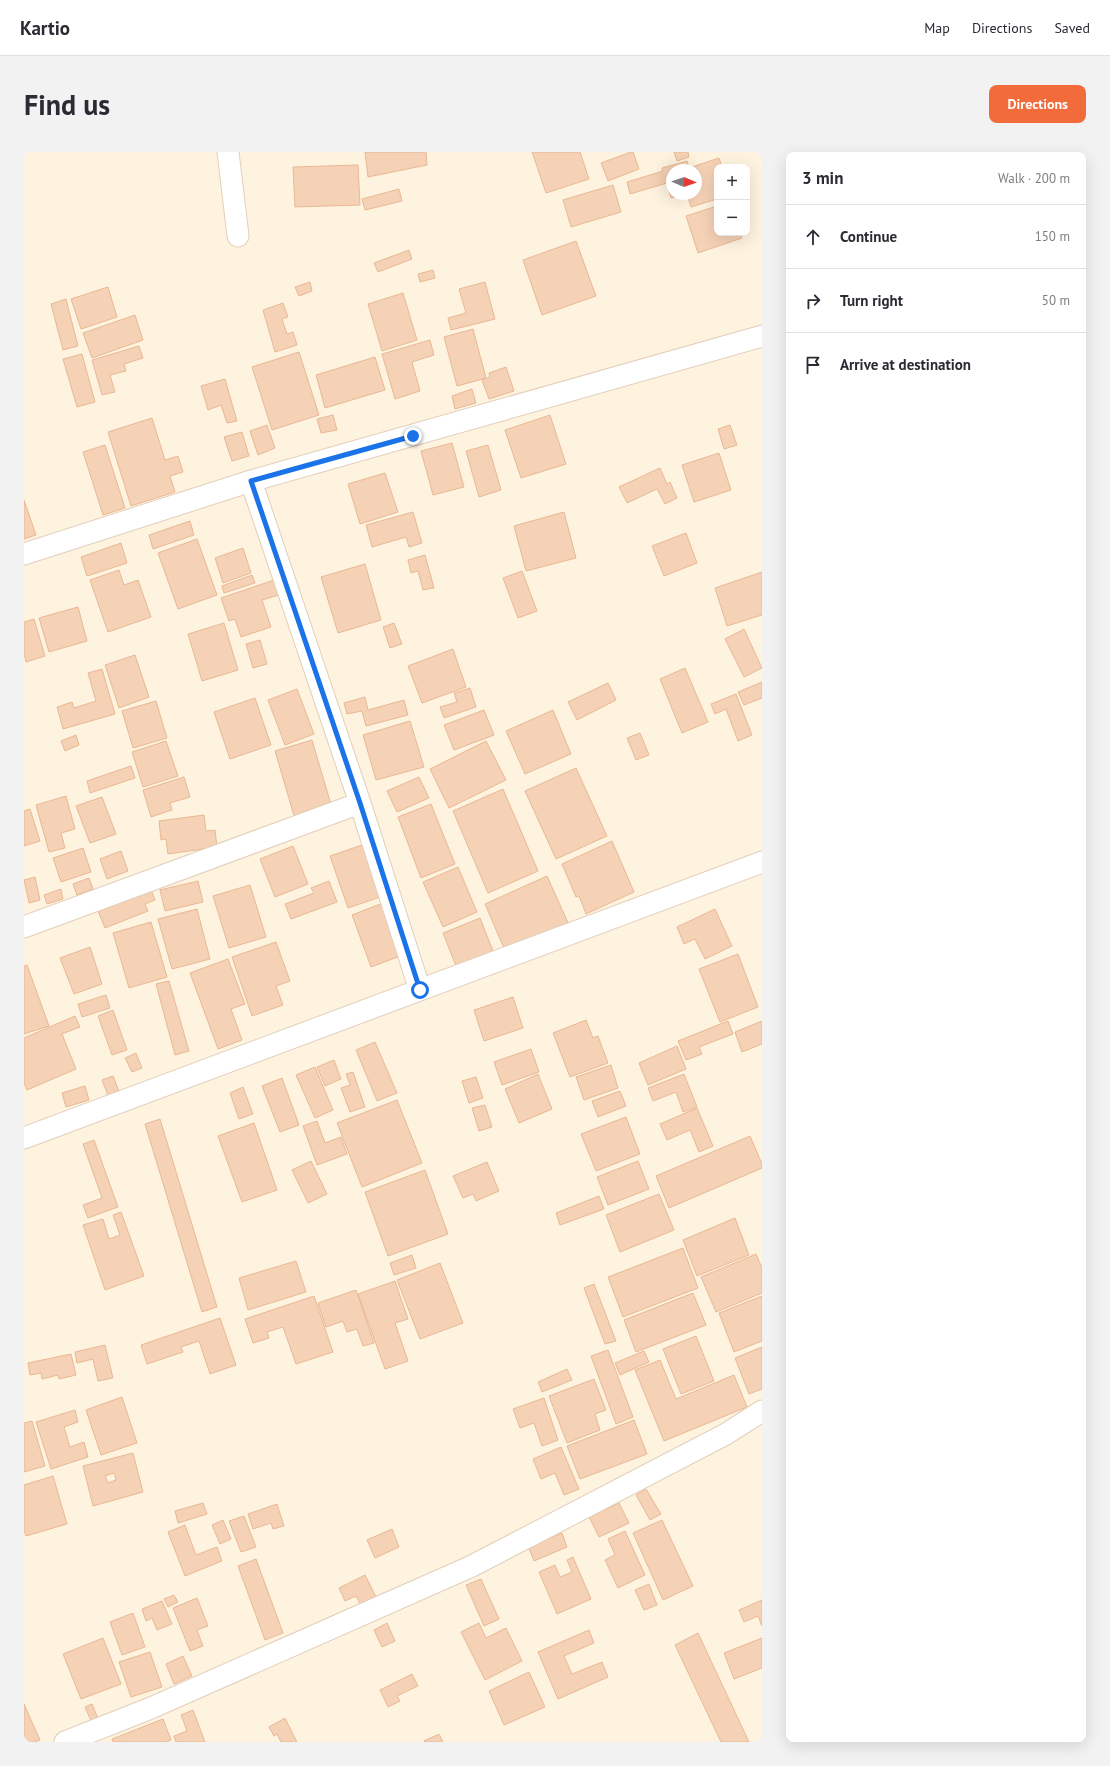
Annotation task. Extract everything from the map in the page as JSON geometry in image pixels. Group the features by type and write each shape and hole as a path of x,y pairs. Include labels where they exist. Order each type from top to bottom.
{"street":[{"path":"228,152 238,236"},
{"path":"24,554 251,481 762,336"},
{"path":"251,481 360,803 420,990"},
{"path":"24,927 360,803"},
{"path":"24,1138 762,862"},
{"path":"65,1742 151,1708 472,1566 726,1434 762,1411"}],"building":[{"path":"365,152 426,152 427,165 368,177"},
{"path":"532,152 580,152 589,179 546,193"},
{"path":"633,152 639,169 608,181 601,163"},
{"path":"674,152 688,152 689,157 677,161"},
{"path":"719,158 721,164 714,164 714,200 691,207 689,200 702,200 701,164"},
{"path":"687,161 688,164 676,164"},
{"path":"358,165 360,205 295,207 293,167"},
{"path":"666,167 666,183 630,194 627,182 663,171 662,168"},
{"path":"613,185 621,212 571,227 563,200"},
{"path":"399,189 402,201 365,210 362,199"},
{"path":"714,207 714,236 741,236 742,238 698,253 686,216"},
{"path":"576,241 596,296 542,315 523,260"},
{"path":"409,250 412,259 378,272 374,263"},
{"path":"433,270 435,278 420,282 418,274"},
{"path":"310,282 312,291 299,296 295,287"},
{"path":"485,282 495,319 451,330 448,318 466,313 459,289"},
{"path":"108,287 117,317 81,329 71,299"},
{"path":"403,293 417,340 382,351 368,304"},
{"path":"66,299 78,346 63,350 51,304"},
{"path":"283,303 288,317 282,319 287,334 293,332 297,345 275,352 263,310"},
{"path":"135,315 143,340 92,358 83,333"},
{"path":"473,329 486,378 457,386 444,337"},
{"path":"430,340 434,355 412,362 420,391 395,399 382,354"},
{"path":"139,346 143,358 124,364 126,371 110,375 115,392 102,395 92,360"},
{"path":"299,352 319,415 272,430 252,367"},
{"path":"82,354 95,402 77,407 63,359"},
{"path":"375,357 385,390 325,408 316,375"},
{"path":"506,367 514,391 489,399 482,380 490,377 489,373"},
{"path":"225,379 237,421 227,423 221,405 208,410 201,386"},
{"path":"472,389 476,403 455,409 452,396"},
{"path":"333,415 337,430 321,433 317,419"},
{"path":"550,415 566,464 521,478 505,430"},
{"path":"152,418 165,460 178,456 183,472 170,476 175,492 131,506 108,432"},
{"path":"267,425 275,448 258,455 250,431"},
{"path":"730,425 737,445 724,449 718,429"},
{"path":"242,432 249,456 232,461 224,437"},
{"path":"452,443 464,487 433,495 421,451"},
{"path":"105,445 125,508 103,515 83,452"},
{"path":"488,445 501,490 479,497 466,451"},
{"path":"719,453 731,490 694,502 682,465"},
{"path":"660,468 667,484 670,482 677,498 665,504 657,489 627,503 619,487"},
{"path":"385,473 398,512 360,524 348,484"},
{"path":"24,500 36,535 24,539"},
{"path":"413,512 422,543 409,547 406,537 372,547 366,525"},
{"path":"564,512 576,558 526,571 514,526"},
{"path":"190,521 194,535 153,549 149,535"},
{"path":"686,533 697,563 664,576 652,546"},
{"path":"197,539 217,595 178,609 158,553"},
{"path":"121,543 127,563 87,576 81,557"},
{"path":"243,548 251,573 223,583 215,558"},
{"path":"425,555 434,588 423,590 418,571 411,573 408,560"},
{"path":"365,564 381,620 338,633 321,577"},
{"path":"119,570 124,585 138,580 151,617 108,632 90,580"},
{"path":"522,571 537,611 518,618 503,578"},
{"path":"762,572 762,615 727,626 715,588"},
{"path":"252,575 255,583 224,593 222,586"},
{"path":"277,579 282,594 262,600 271,627 241,637 235,619 229,621 221,598"},
{"path":"78,607 87,641 49,652 39,618"},
{"path":"34,619 45,656 26,662 24,653 24,622"},
{"path":"224,623 238,670 202,681 188,634"},
{"path":"394,623 402,644 390,648 383,627"},
{"path":"744,629 762,668 744,677 725,639"},
{"path":"260,640 267,664 253,668 246,644"},
{"path":"453,649 466,687 422,703 408,666"},
{"path":"135,655 149,697 119,708 105,665"},
{"path":"685,668 708,722 682,733 660,679"},
{"path":"102,669 115,714 63,729 57,707 72,702 74,708 96,701 88,673"},
{"path":"762,682 762,698 744,705 738,692"},
{"path":"608,683 616,700 577,720 568,702"},
{"path":"470,688 476,707 444,718 440,707 457,702 454,693"},
{"path":"297,689 314,734 285,745 268,700"},
{"path":"736,694 752,735 738,741 726,709 715,714 711,704"},
{"path":"365,697 368,710 404,700 408,715 366,726 362,711 347,714 344,703"},
{"path":"255,698 271,745 230,759 214,712"},
{"path":"156,701 167,738 133,748 122,711"},
{"path":"484,710 494,735 454,750 444,725"},
{"path":"553,710 571,754 525,774 506,731"},
{"path":"410,721 424,767 376,780 363,735"},
{"path":"640,733 649,755 636,760 627,738"},
{"path":"76,735 79,745 65,751 61,741"},
{"path":"312,740 332,808 295,819 275,751"},
{"path":"166,741 178,776 143,787 132,752"},
{"path":"486,741 506,780 449,808 430,769"},
{"path":"131,766 135,778 90,793 87,781"},
{"path":"576,768 607,836 556,859 525,791"},
{"path":"184,777 190,797 170,803 172,810 151,817 143,790"},
{"path":"419,777 429,798 397,812 387,791"},
{"path":"503,789 538,871 488,893 453,811"},
{"path":"66,796 75,829 61,833 65,848 49,852 36,805"},
{"path":"102,797 116,834 90,843 76,806"},
{"path":"431,804 455,864 421,878 398,817"},
{"path":"30,809 40,841 24,846 24,811"},
{"path":"204,815 206,831 215,830 217,847 168,854 166,839 161,840 159,821"},
{"path":"612,841 634,892 586,914 579,896 576,897 562,864"},
{"path":"365,844 383,896 348,908 330,856"},
{"path":"293,846 308,884 275,897 260,859"},
{"path":"83,848 91,872 61,882 53,858"},
{"path":"121,851 128,871 107,879 100,859"},
{"path":"458,867 477,912 443,927 423,882"},
{"path":"547,876 569,925 506,953 485,904"},
{"path":"35,877 40,900 29,903 24,880"},
{"path":"89,878 93,889 77,895 73,884"},
{"path":"198,881 203,902 165,911 160,890"},
{"path":"329,881 337,902 291,919 285,904 314,893 311,888"},
{"path":"250,885 266,937 229,948 213,896"},
{"path":"61,889 63,899 47,904 44,895"},
{"path":"151,890 155,900 145,904 148,911 105,928 98,911"},
{"path":"383,903 403,955 371,967 352,915"},
{"path":"197,909 210,959 172,969 158,919"},
{"path":"715,909 732,946 705,959 695,939 684,944 677,927"},
{"path":"480,918 493,951 456,966 443,933"},
{"path":"151,922 167,977 129,988 113,933"},
{"path":"276,942 290,981 276,986 283,1005 252,1016 232,957"},
{"path":"90,947 102,984 74,994 60,958"},
{"path":"738,954 758,1007 720,1022 699,969"},
{"path":"228,959 245,1004 231,1009 242,1040 218,1049 190,973"},
{"path":"27,965 49,1026 24,1034 24,966"},
{"path":"169,981 189,1051 175,1055 156,984"},
{"path":"106,995 110,1008 82,1017 78,1004"},
{"path":"513,997 523,1028 484,1041 474,1010"},
{"path":"113,1010 127,1050 112,1055 98,1016"},
{"path":"75,1016 80,1027 62,1034 76,1069 27,1090 24,1083 24,1038"},
{"path":"586,1020 593,1038 598,1036 608,1063 570,1077 553,1033"},
{"path":"728,1021 733,1034 699,1047 702,1054 686,1060 678,1041"},
{"path":"762,1021 762,1044 742,1052 735,1032"},
{"path":"375,1042 397,1093 377,1101 356,1050"},
{"path":"677,1046 686,1069 648,1085 639,1063"},
{"path":"531,1049 539,1072 502,1085 494,1062"},
{"path":"136,1053 142,1068 132,1072 125,1058"},
{"path":"334,1060 341,1079 325,1086 317,1067"},
{"path":"611,1065 618,1088 584,1100 576,1077"},
{"path":"315,1067 333,1110 315,1118 296,1075"},
{"path":"353,1072 365,1107 350,1112 341,1088 350,1085 346,1074"},
{"path":"538,1074 552,1109 519,1123 505,1089"},
{"path":"684,1074 697,1107 683,1112 676,1092 653,1101 648,1088"},
{"path":"113,1076 120,1094 109,1098 102,1080"},
{"path":"476,1077 483,1098 469,1103 462,1081"},
{"path":"282,1078 299,1125 280,1132 262,1086"},
{"path":"85,1086 89,1100 66,1107 62,1093"},
{"path":"243,1087 253,1114 239,1119 230,1093"},
{"path":"620,1091 626,1106 598,1117 592,1101"},
{"path":"397,1100 422,1163 362,1187 337,1123"},
{"path":"485,1105 492,1127 479,1131 472,1108"},
{"path":"697,1108 713,1146 699,1152 690,1130 667,1140 660,1124"},
{"path":"626,1117 640,1154 596,1171 581,1134"},
{"path":"160,1119 217,1307 202,1312 145,1124"},
{"path":"317,1121 325,1143 341,1137 347,1154 317,1165 303,1126"},
{"path":"254,1123 277,1190 242,1202 218,1136"},
{"path":"750,1136 762,1164 762,1168 669,1208 656,1176"},
{"path":"94,1140 118,1207 88,1218 83,1205 102,1198 83,1144"},
{"path":"311,1161 327,1194 308,1203 292,1170"},
{"path":"638,1161 649,1189 608,1205 597,1177"},
{"path":"487,1162 499,1191 476,1201 473,1194 463,1198 453,1176"},
{"path":"425,1170 448,1234 388,1256 365,1192"},
{"path":"659,1194 674,1230 620,1252 606,1215"},
{"path":"599,1196 604,1209 560,1225 556,1213"},
{"path":"121,1212 144,1276 105,1290 83,1225 103,1219 109,1239 120,1235 113,1215"},
{"path":"735,1218 749,1255 697,1276 683,1240"},
{"path":"683,1248 698,1288 623,1317 608,1277"},
{"path":"756,1254 762,1268 762,1293 716,1312 701,1277"},
{"path":"412,1255 416,1268 394,1275 390,1263"},
{"path":"296,1261 306,1292 248,1310 239,1278"},
{"path":"440,1263 463,1323 420,1339 397,1280"},
{"path":"395,1281 408,1319 395,1323 408,1361 385,1369 358,1294"},
{"path":"594,1284 616,1341 605,1344 584,1288"},
{"path":"356,1290 374,1343 363,1346 357,1329 347,1332 343,1321 326,1327 318,1303"},
{"path":"693,1293 706,1325 636,1352 624,1320"},
{"path":"314,1296 333,1352 296,1364 283,1327 267,1332 269,1338 253,1343 245,1319"},
{"path":"762,1296 762,1341 734,1352 719,1313"},
{"path":"220,1318 236,1365 210,1374 199,1341 181,1347 183,1352 147,1364 141,1345"},
{"path":"696,1336 714,1381 681,1394 663,1349"},
{"path":"105,1345 113,1378 98,1381 93,1359 77,1363 75,1352"},
{"path":"762,1347 762,1389 749,1394 735,1358"},
{"path":"608,1350 633,1417 616,1424 591,1356"},
{"path":"644,1351 649,1362 620,1375 615,1363"},
{"path":"71,1354 76,1375 59,1379 58,1375 42,1379 41,1373 30,1375 28,1363"},
{"path":"660,1360 676,1399 734,1375 747,1407 664,1441 635,1370"},
{"path":"567,1369 572,1380 542,1392 538,1382"},
{"path":"594,1379 606,1410 595,1414 600,1430 567,1443 549,1396"},
{"path":"122,1397 137,1443 101,1455 86,1410"},
{"path":"544,1398 558,1440 542,1446 534,1423 520,1428 513,1409"},
{"path":"75,1410 78,1422 64,1427 70,1447 84,1442 88,1457 51,1469 36,1422"},
{"path":"634,1420 647,1454 580,1479 567,1446"},
{"path":"32,1421 45,1466 24,1472 24,1423"},
{"path":"561,1447 579,1489 564,1495 555,1473 541,1479 533,1459"},
{"path":"133,1453 143,1492 93,1506 83,1466","holes":["114,1473 116,1480 108,1483 105,1476"]},
{"path":"53,1476 67,1524 26,1536 24,1530 24,1485"},
{"path":"646,1489 661,1514 650,1520 636,1495"},
{"path":"203,1503 207,1514 178,1523 175,1511"},
{"path":"619,1503 629,1523 599,1537 589,1517"},
{"path":"277,1504 284,1526 273,1529 271,1523 253,1529 248,1514"},
{"path":"244,1516 256,1547 241,1552 229,1521"},
{"path":"223,1520 231,1539 220,1544 212,1525"},
{"path":"662,1520 693,1586 663,1600 633,1533"},
{"path":"185,1525 196,1555 217,1547 222,1561 185,1576 168,1532"},
{"path":"392,1529 399,1547 375,1558 367,1540"},
{"path":"625,1531 645,1575 618,1588 605,1560 615,1555 608,1539"},
{"path":"562,1533 567,1547 534,1561 528,1546"},
{"path":"573,1557 591,1599 557,1614 539,1572 555,1565 560,1577 572,1572 567,1560"},
{"path":"256,1559 283,1633 265,1640 238,1566"},
{"path":"365,1575 377,1599 361,1606 356,1596 345,1601 339,1588"},
{"path":"481,1579 499,1619 484,1626 466,1585"},
{"path":"649,1584 657,1605 644,1610 635,1590"},
{"path":"174,1595 178,1602 168,1607 164,1599"},
{"path":"197,1598 208,1626 197,1630 203,1646 190,1651 173,1608"},
{"path":"762,1600 762,1626 758,1616 744,1622 739,1610"},
{"path":"162,1601 172,1624 157,1630 152,1618 146,1621 142,1609"},
{"path":"133,1613 145,1647 122,1655 110,1622"},
{"path":"387,1623 395,1641 382,1647 374,1630"},
{"path":"479,1623 486,1638 506,1628 522,1661 485,1680 461,1632"},
{"path":"589,1630 594,1643 564,1656 572,1674 602,1662 608,1677 558,1699 538,1652"},
{"path":"698,1633 749,1742 721,1742 675,1645"},
{"path":"103,1638 121,1684 81,1699 63,1654"},
{"path":"762,1638 762,1668 734,1679 724,1653"},
{"path":"150,1652 162,1687 131,1697 119,1662"},
{"path":"183,1656 192,1676 174,1684 166,1664"},
{"path":"529,1672 545,1707 504,1725 489,1691"},
{"path":"412,1674 418,1686 397,1696 400,1701 388,1707 380,1690"},
{"path":"24,1704 40,1740 34,1742 24,1742"},
{"path":"92,1704 99,1721 92,1723 85,1707"},
{"path":"193,1710 205,1742 176,1742 174,1736 187,1731 181,1715"},
{"path":"285,1718 297,1742 281,1742 277,1734 274,1736 269,1727"},
{"path":"163,1719 171,1740 166,1742 113,1742 112,1739"},
{"path":"439,1734 443,1742 424,1741"}],"route":[{"path":"413,436 251,481 360,803 420,990"}]}
